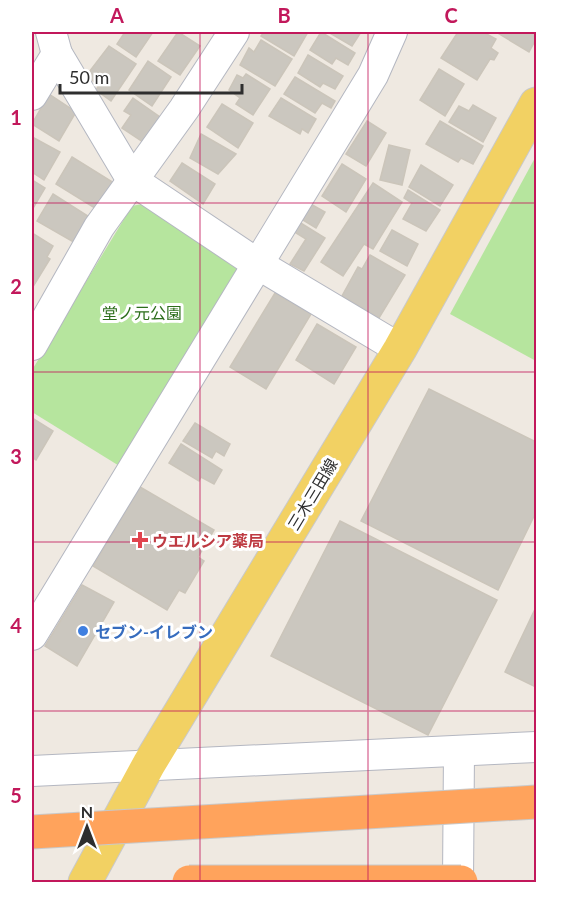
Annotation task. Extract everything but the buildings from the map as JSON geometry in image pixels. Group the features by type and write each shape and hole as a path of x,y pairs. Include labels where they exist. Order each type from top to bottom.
{"highway":[{"path":"32,832 537,802"},
{"path":"199,823 537,822"},
{"path":"189,882 460,882"}],"main road":[{"name":"三木三田線","path":"85,882 149,764 400,349 537,104"}],"street":[{"path":"32,345 99,227 184,109 234,32"},
{"path":"32,635 256,263 373,75 392,32"},
{"path":"54,43 132,180 256,263 400,349"},
{"path":"32,95 54,43"},
{"path":"32,771 537,747"},
{"path":"459,751 460,882"}],"green space":[{"path":"536,156 536,361 450,314"},
{"name":"堂ノ元公園","path":"147,203 236,261 239,275 121,467 32,412 32,370 132,206"}],"place":[{"name":"ウエルシア薬局","path":"140,540"},
{"name":"セブン-イレブン","path":"83,631"}]}
